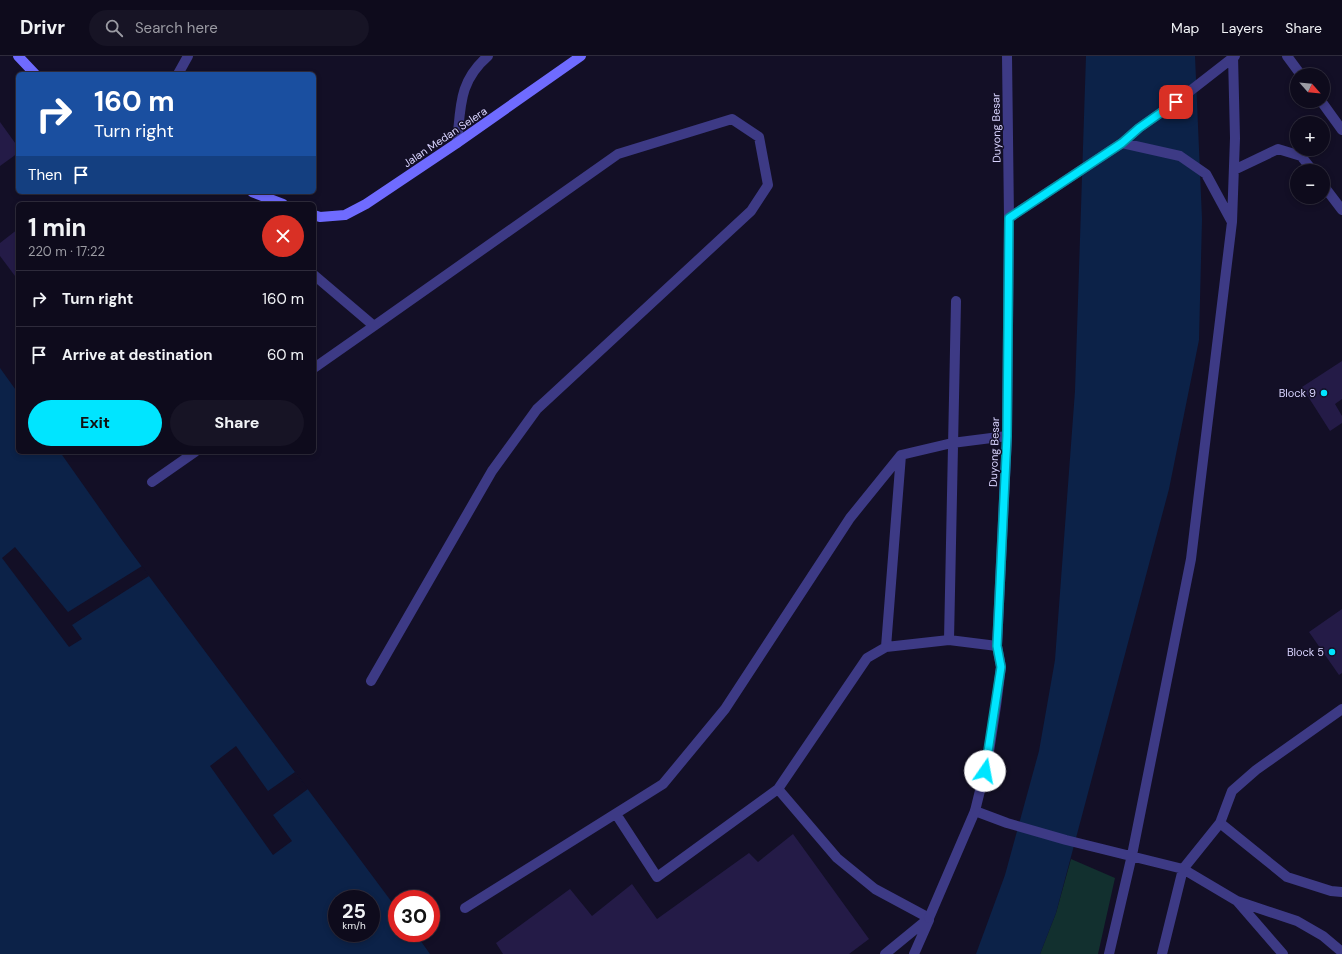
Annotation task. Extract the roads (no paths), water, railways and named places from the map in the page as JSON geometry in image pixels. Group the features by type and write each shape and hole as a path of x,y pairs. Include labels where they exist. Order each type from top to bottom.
{"street":[{"path":"18,56 33,72"},
{"path":"179,72 188,56"},
{"path":"457,144 463,94 468,77 488,56"},
{"name":"Jalan Medan Selera","path":"316,216 320,217 345,215 366,204 457,144 581,56"},
{"name":"Duyong Besar","path":"914,954 975,811 988,758 1001,667 997,646 1007,436 1009,218 1007,56"},
{"path":"1287,56 1296,68"},
{"path":"1009,218 1122,143 1139,128 1176,102 1234,57"},
{"path":"1109,954 1132,855 1191,559 1232,222 1236,138 1234,57"},
{"path":"1326,108 1342,130"},
{"path":"316,367 618,154 732,119 759,137 768,185 751,212 537,409 492,471 371,681"},
{"path":"1122,143 1180,156 1206,174 1232,222"},
{"path":"1234,170 1278,149 1301,156 1307,164"},
{"path":"256,194 271,202"},
{"path":"1330,194 1342,210"},
{"path":"316,277 374,326"},
{"path":"949,640 956,301"},
{"path":"465,908 663,784 725,709 850,518 902,455 952,443 1007,436"},
{"path":"152,482 192,454"},
{"path":"886,647 902,455"},
{"path":"616,814 657,877 778,789 867,658 886,647 949,640 997,646"},
{"path":"1162,954 1183,869 1220,823 1232,791 1256,770 1342,709"},
{"path":"778,789 837,858 875,889 929,918 886,954"},
{"path":"975,811 1007,823 1066,840 1132,855 1183,869 1238,901 1297,921 1323,936 1342,952"},
{"path":"1220,823 1287,877 1331,891 1342,892"},
{"path":"1238,901 1283,954"}],"water":[{"path":"1086,56 1195,56 1202,219 1199,340 1169,489 1056,913 1040,954 976,954 1005,875 1039,751 1055,660 1075,391"},
{"path":"0,368 16,390 16,454 61,454 122,540 388,897 388,942 421,942 430,954 0,954"}],"place":[{"name":"Block 9","path":"1324,393"},
{"name":"Block 5","path":"1332,652"}]}
